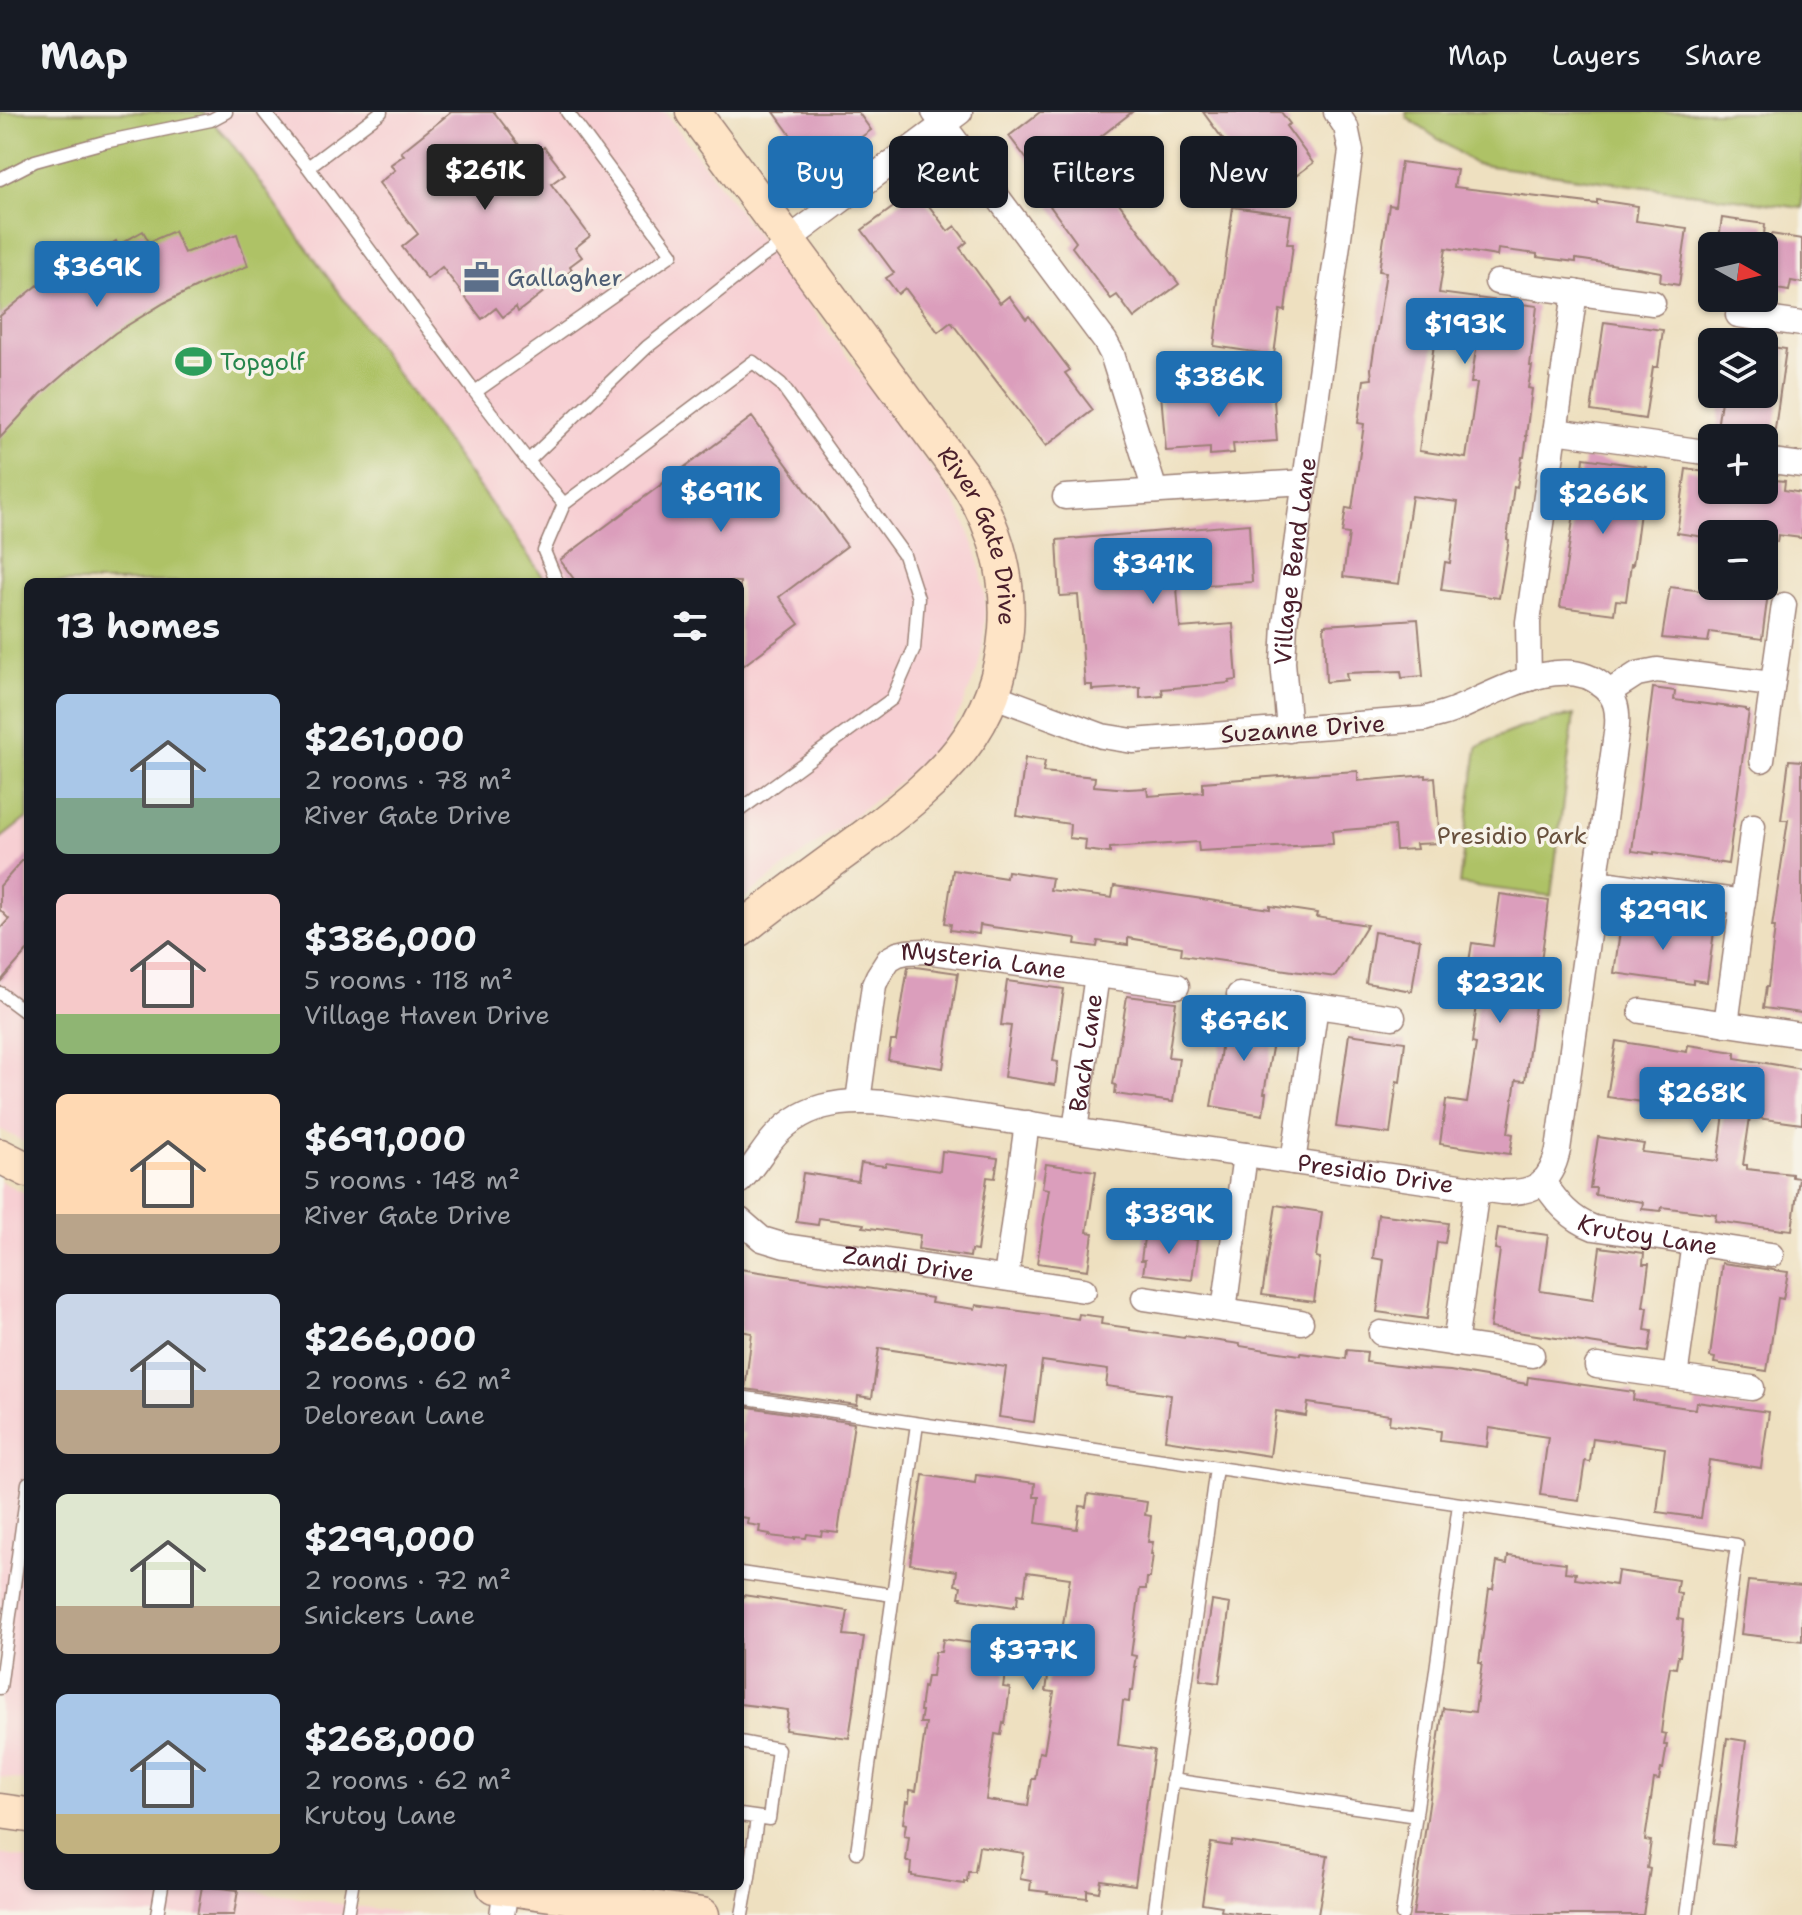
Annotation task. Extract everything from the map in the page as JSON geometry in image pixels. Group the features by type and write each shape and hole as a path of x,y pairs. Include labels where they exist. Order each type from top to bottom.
{"street":[{"name":"River Gate Drive","path":"693,112 962,473 988,519 1002,567 1006,597 1003,654 992,695 979,724 953,761 903,807 744,927"},
{"name":"Village Bend Lane","path":"1289,730 1283,643 1350,159 1349,137 1336,112"},
{"path":"788,240 946,116 1105,341 1112,354 1155,491"},
{"path":"1497,282 1653,303"},
{"path":"1529,679 1528,622 1575,292"},
{"path":"1738,315 1802,324"},
{"path":"1555,431 1698,451"},
{"path":"1778,462 1802,465"},
{"path":"1065,497 1305,482"},
{"path":"1762,760 1784,605"},
{"path":"1543,1182 1553,1167 1558,1150 1617,726 1616,707 1609,692 1627,678 1657,670 1772,684"},
{"name":"Suzanne Drive","path":"992,695 1122,741 1424,719 1508,686 1559,673 1593,678 1609,692"},
{"path":"1726,1024 1753,826"},
{"path":"1595,882 1743,902"},
{"name":"Mysteria Lane","path":"858,1101 874,985 889,959 898,954 925,951 1177,986"},
{"name":"Bach Lane","path":"1075,1130 1097,975"},
{"path":"1239,995 1393,1017"},
{"path":"1293,1162 1316,1006"},
{"path":"1641,1011 1802,1035"},
{"name":"Presidio Drive","path":"744,1176 771,1141 793,1120 837,1102 858,1101 1501,1192 1520,1192 1543,1182"},
{"path":"1006,1278 1027,1123"},
{"path":"1224,1310 1245,1155"},
{"path":"0,1156 24,1168"},
{"name":"Krutoy Lane","path":"1543,1182 1560,1205 1583,1224 1609,1231 1771,1255"},
{"path":"1455,1344 1477,1189"},
{"name":"Zandi Drive","path":"744,1223 762,1239 785,1246 1084,1290"},
{"path":"1675,1377 1694,1243"},
{"path":"1144,1298 1301,1322"},
{"path":"1381,1333 1532,1355"},
{"path":"1597,1366 1752,1388"},
{"path":"0,1811 24,1814"},
{"path":"502,1894 702,1915"}],"lane":[{"path":"0,179 45,158 104,142 211,120 226,112"},
{"path":"264,112 475,392 564,504"},
{"path":"308,167 381,112"},
{"path":"475,392 672,254 567,112"},
{"path":"528,461 647,347 788,240"},
{"path":"555,578 544,551 564,504 753,362 781,384 904,555 918,598 914,649 892,699 744,807"},
{"path":"0,993 24,1011"},
{"path":"746,1398 1737,1545 1687,1915"},
{"path":"857,1852 917,1424"},
{"path":"1154,1915 1216,1468"},
{"path":"1402,1915 1459,1504"},
{"path":"0,1688 24,1512"},
{"path":"744,1574 893,1595"},
{"path":"744,1743 778,1749 769,1819 744,1816"},
{"path":"1172,1780 1416,1816"},
{"path":"742,1915 757,1818"},
{"path":"157,1915 161,1890"},
{"path":"347,1915 351,1890"}],"shaded area":[{"path":"0,112 665,112 938,478 966,524 981,572 985,620 977,671 949,731 902,780 744,898 744,578 24,578 24,1142 0,1129"},
{"path":"0,1181 24,1193 24,1780 0,1777"},
{"path":"0,1854 24,1858 24,1890 245,1890 417,1915 0,1915"}],"green space":[{"name":"Topgolf","path":"0,112 203,112 230,141 544,578 24,578 24,820 0,839"},
{"path":"1406,112 1802,112 1802,208 1475,164 1407,118"},
{"name":"Presidio Park","path":"1574,715 1551,896 1459,884 1477,748 1524,727"}],"building":[{"path":"451,112 494,112 529,158 544,147 565,174 551,184 590,236 575,248 582,257 570,266 572,270 518,312 516,307 503,317 496,308 482,319 442,267 427,279 402,247 418,234 379,183 395,170 390,165 404,155 401,152"},
{"path":"774,112 858,112 871,130 863,136 791,136"},
{"path":"1040,112 1132,112 1101,136 1024,136 1024,156 1009,136"},
{"path":"1203,112 1281,112 1290,124 1286,126 1293,136 1221,136"},
{"path":"1297,141 1313,163 1297,175"},
{"path":"1401,162 1457,170 1454,187 1638,206 1636,221 1687,228 1679,285 1660,282 1661,272 1638,268 1537,257 1537,254 1498,249 1497,256 1446,248 1439,293 1537,306 1528,388 1532,389 1527,436 1517,487 1514,486 1499,598 1441,590 1445,562 1450,563 1458,502 1412,496 1399,584 1343,577 1349,534 1342,533 1346,508 1352,509 1364,424 1358,423 1364,380 1372,379 1386,272 1379,271 1389,205 1395,206","holes":["1436,330 1478,336 1471,383 1477,383 1466,458 1419,451"]},
{"path":"892,208 931,208 948,231 955,226 967,242 960,248 1000,303 1009,296 1026,319 1029,316 1070,370 1065,373 1093,410 1046,446 951,322 938,332 905,288 898,294 886,278 894,273 862,230"},
{"path":"1051,208 1123,208 1179,284 1134,318 1117,295 1111,299 1072,247 1076,242"},
{"path":"1233,208 1291,215 1287,244 1293,244 1285,311 1280,310 1274,355 1214,346"},
{"path":"1722,218 1765,224 1764,232 1720,232"},
{"path":"143,231 149,242 174,231 184,253 237,234 248,266 164,303 115,333 41,394 0,438 0,316 38,285 42,289 116,241 118,245"},
{"path":"1778,235 1802,239 1802,283 1791,281 1789,291 1778,289"},
{"path":"1604,322 1663,330 1658,367 1653,367 1645,419 1591,411"},
{"path":"1778,348 1786,349 1778,407"},
{"path":"1273,386 1277,441 1233,444 1234,453 1210,455 1210,448 1166,451 1161,394"},
{"path":"1720,408 1778,408 1776,424 1718,424"},
{"path":"752,417 847,546 779,597 799,624 744,665 744,578 573,578 560,560"},
{"path":"1584,458 1646,467 1626,601 1616,600 1614,614 1560,607"},
{"path":"1686,469 1698,471 1698,504 1778,504 1778,480 1785,481 1784,490 1802,493 1802,538 1778,535 1778,520 1698,520 1698,536 1677,533"},
{"path":"1249,524 1252,582 1177,587 1180,628 1233,624 1237,680 1162,689 1163,696 1140,698 1140,687 1092,690 1092,685 1085,685 1078,595 1060,596 1057,540"},
{"path":"1670,587 1698,590 1698,600 1767,600 1762,639 1710,632 1708,642 1662,638"},
{"path":"1418,619 1423,676 1402,678 1401,671 1346,673 1347,680 1326,682 1324,625"},
{"path":"1653,688 1675,691 1674,700 1749,711 1728,864 1632,851"},
{"path":"1025,758 1045,761 1043,772 1095,777 1094,786 1147,788 1148,796 1203,792 1203,782 1308,774 1358,771 1358,781 1426,775 1426,778 1435,777 1440,843 1416,844 1417,849 1396,850 1394,826 1332,831 1333,844 1199,851 1198,842 1110,848 1110,853 1085,850 1086,840 1069,838 1070,824 1017,816"},
{"path":"1789,760 1802,761 1802,1013 1763,1008 1788,820 1781,820"},
{"path":"24,859 24,955 0,982 0,929 9,919 0,910 0,886"},
{"path":"953,870 1006,878 1007,871 1052,878 1050,890 1112,898 1114,886 1317,913 1316,917 1367,925 1335,977 1181,955 1182,947 1128,938 1128,945 1098,941 1097,947 1075,944 1076,938 980,925 979,934 950,930 951,924 945,923"},
{"path":"1500,894 1549,901 1525,1081 1516,1080 1508,1133 1513,1134 1510,1154 1440,1144 1446,1100 1467,1103 1476,1044 1472,1043 1479,989 1465,987 1472,943 1493,946"},
{"path":"1622,917 1714,932 1707,982 1693,980 1693,984 1614,973"},
{"path":"1374,932 1420,939 1412,991 1366,983"},
{"path":"908,967 958,973 943,1068 888,1060 891,1041 896,1041"},
{"path":"1007,981 1064,989 1053,1061 1058,1062 1055,1085 1004,1077 1011,1026 1001,1025"},
{"path":"1127,996 1176,1002 1168,1057 1179,1058 1173,1102 1115,1094 1116,1085 1113,1084"},
{"path":"1225,1012 1277,1020 1263,1115 1211,1106"},
{"path":"1349,1034 1405,1042 1390,1134 1336,1127"},
{"path":"1616,1041 1687,1052 1688,1045 1735,1052 1735,1058 1802,1069 1802,1124 1750,1117 1743,1165 1747,1165 1747,1169 1792,1174 1792,1177 1799,1178 1792,1230 1715,1221 1716,1214 1662,1207 1661,1211 1642,1209 1643,1202 1595,1195 1596,1188 1590,1188 1598,1137 1644,1144 1642,1152 1718,1161 1724,1113 1712,1112 1713,1107 1650,1098 1649,1103 1607,1097"},
{"path":"942,1151 998,1158 995,1178 987,1177 977,1251 971,1250 970,1257 918,1249 920,1235 819,1218 818,1225 796,1222 803,1173 858,1181 861,1163 885,1166 886,1163 940,1171"},
{"path":"1046,1164 1096,1171 1087,1232 1093,1233 1088,1270 1037,1263 1049,1189 1042,1188"},
{"path":"1276,1205 1322,1212 1314,1302 1262,1295"},
{"path":"1378,1214 1448,1223 1445,1243 1437,1242 1427,1319 1377,1312 1384,1260 1373,1258"},
{"path":"1498,1228 1548,1235 1540,1291 1593,1299 1600,1247 1644,1253 1643,1264 1649,1264 1643,1307 1648,1307 1645,1330 1652,1331 1649,1352 1490,1328 1500,1250 1495,1249"},
{"path":"1145,1231 1197,1240 1192,1280 1143,1274 1145,1260 1141,1260"},
{"path":"1722,1263 1788,1272 1783,1299 1778,1298 1767,1371 1714,1363 1715,1358 1710,1357"},
{"path":"744,1270 932,1298 931,1303 975,1309 976,1305 1078,1319 1079,1314 1102,1317 1101,1324 1130,1330 1300,1355 1346,1359 1347,1350 1367,1352 1366,1362 1450,1371 1527,1384 1528,1377 1634,1392 1633,1400 1695,1409 1696,1402 1769,1412 1761,1468 1709,1460 1701,1518 1657,1512 1665,1448 1593,1438 1590,1462 1585,1461 1579,1500 1540,1495 1548,1437 1489,1428 1487,1447 1440,1441 1441,1431 1389,1424 1390,1415 1308,1403 1306,1416 1276,1411 1270,1456 1165,1440 1171,1395 1106,1386 1108,1370 1042,1361 1034,1422 999,1417 1006,1367 879,1348 872,1398 858,1396 857,1405 745,1389 752,1333 744,1332"},
{"path":"744,1406 854,1423 838,1533 822,1531 821,1536 807,1534 806,1538 795,1539 769,1536 759,1532 760,1526 747,1524 748,1518 744,1518"},
{"path":"923,1475 975,1483 976,1475 1035,1483 1034,1497 1039,1497 1036,1523 1077,1529 1080,1506 1086,1507 1088,1494 1147,1502 1145,1515 1151,1516 1148,1542 1153,1542 1153,1554 1146,1589 1140,1589 1131,1655 1136,1656 1133,1691 1130,1691 1129,1702 1123,1701 1118,1745 1154,1750 1135,1885 1101,1880 1099,1892 1087,1890 1087,1898 1030,1890 1031,1881 1020,1879 1024,1853 979,1846 975,1872 968,1872 964,1884 910,1874 911,1862 906,1861 909,1837 904,1836 906,1824 903,1823 910,1790 916,1791 926,1723 920,1723 923,1687 927,1676 932,1676 935,1652 941,1652 943,1639 1003,1647 1001,1660 1007,1661 1003,1687 1010,1688 1005,1724 1001,1735 995,1734 986,1800 1028,1806 1039,1752 1044,1753 1054,1692 1046,1691 1051,1656 1055,1645 1060,1645 1070,1578 1027,1572 1024,1595 1018,1594 1014,1607 961,1599 961,1586 955,1585 957,1571 910,1564"},
{"path":"1508,1556 1566,1563 1565,1572 1576,1573 1575,1579 1616,1585 1618,1571 1678,1580 1676,1593 1681,1594 1678,1619 1683,1620 1683,1632 1676,1668 1670,1667 1661,1733 1666,1734 1664,1745 1667,1745 1659,1780 1654,1779 1645,1840 1651,1841 1643,1915 1413,1915 1443,1708 1475,1712 1489,1589 1493,1589 1497,1562 1507,1564"},
{"path":"1748,1581 1802,1586 1802,1641 1741,1634"},
{"path":"744,1595 848,1611 844,1635 864,1637 849,1738 785,1730 788,1710 744,1704"},
{"path":"1212,1601 1230,1604 1219,1683 1200,1680"},
{"path":"1727,1738 1746,1741 1733,1846 1713,1844"},
{"path":"1232,1841 1328,1855 1318,1915 1250,1915 1221,1911 1222,1906 1202,1903 1211,1843 1231,1846"},
{"path":"201,1890 238,1890 234,1915 197,1915"}],"place":[{"name":"Gallagher","path":"481,278"},
{"name":"Topgolf","path":"194,362"}]}
